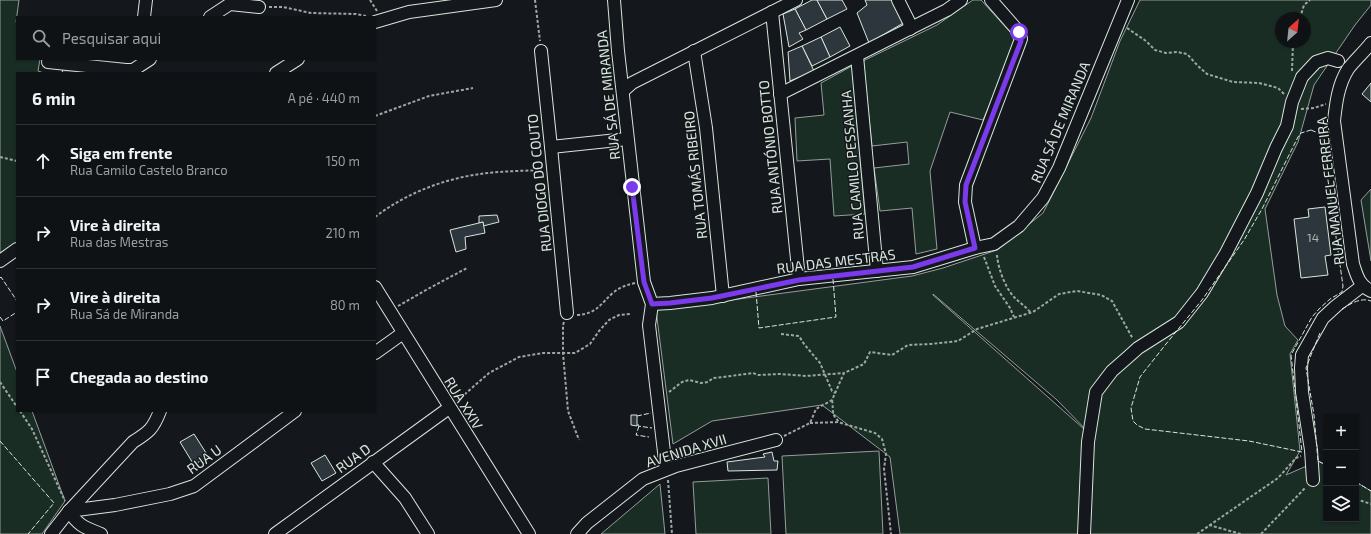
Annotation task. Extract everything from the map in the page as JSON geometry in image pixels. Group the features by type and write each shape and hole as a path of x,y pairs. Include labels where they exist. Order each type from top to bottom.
{"street":[{"path":"144,16 146,0"},
{"path":"376,18 496,0"},
{"name":"RUA SÁ DE MIRANDA","path":"614,0 618,51 644,282 652,304"},
{"path":"623,91 632,83 796,0"},
{"path":"898,0 909,22 910,29"},
{"path":"780,94 947,10 961,0"},
{"path":"978,247 965,202 966,185 1021,41 1019,32 991,0"},
{"name":"RUA SÁ DE MIRANDA","path":"978,247 994,244 1019,226 1044,198 1059,168 1118,23 1123,3"},
{"path":"212,16 230,4 259,7"},
{"name":"RUA ANTÓNIO BOTTO","path":"772,12 799,280"},
{"name":"RUA MANUEL FERREIRA","path":"1367,288 1358,278 1352,257 1334,121 1336,101 1348,70 1371,43"},
{"name":"RUA DIOGO DO COUTO","path":"541,51 567,313"},
{"name":"RUA TOMÁS RIBEIRO","path":"694,51 706,128 723,296"},
{"name":"RUA CAMILO PESSANHA","path":"857,56 877,271"},
{"path":"1084,534 1088,442 1096,392 1112,371 1138,348 1179,322 1202,293 1226,253 1257,193 1287,126 1291,106 1302,77 1316,62 1328,58 1338,61"},
{"path":"48,62 133,70 148,60"},
{"path":"278,72 296,60"},
{"path":"551,147 628,139"},
{"name":"RUA DAS MESTRAS","path":"652,304 723,296 799,280 913,267 978,247"},
{"path":"2,258 16,250"},
{"path":"1313,480 1311,450 1302,392 1300,368 1302,354 1323,318 1336,306 1367,288"},
{"name":"RUA XXIV","path":"376,289 449,408 529,534"},
{"path":"652,304 649,325 659,403 671,467"},
{"path":"376,352 403,333"},
{"name":"RUA D","path":"276,534 449,408"},
{"path":"51,534 69,511 133,442 146,434 154,426 160,412"},
{"name":"RUA U","path":"69,511 115,505 170,494 194,486 294,412"},
{"name":"AVENIDA XVII","path":"577,534 587,523 643,479 671,467 776,440"},
{"path":"373,462 405,498 428,534"},
{"path":"69,511 74,520 79,524 101,534"}],"path":[{"path":"535,0 541,51"},
{"path":"1302,12 1304,5 1310,0"},
{"path":"259,7 283,7 311,13 356,14 362,16"},
{"path":"1118,23 1146,41 1155,50 1166,53 1177,52 1187,54 1207,74 1233,82 1259,83 1278,88 1291,106 1314,108 1336,101"},
{"path":"376,116 429,96 473,88"},
{"path":"0,156 16,162"},
{"path":"376,215 423,189 445,181 480,174 554,170"},
{"path":"994,244 998,266 1004,281 1014,297 1031,313"},
{"path":"978,247 995,286 1010,308 1014,318"},
{"path":"390,311 467,268"},
{"path":"579,440 568,411 563,353 563,326 567,313 579,315 590,313 601,307 615,291 624,285 644,282"},
{"path":"659,403 673,388 682,382 689,380 701,383 708,382 713,378 753,373 762,375 780,374 826,376 844,373 864,364 870,352 892,355 908,345 958,341 977,329 1031,313 1059,294 1077,291 1101,295 1112,302 1138,348"},
{"path":"449,408 489,373 519,357 543,353 575,353 590,344 609,320 619,315 630,314"},
{"path":"781,334 800,336 804,344 820,363 832,391 835,393"},
{"path":"839,422 833,416 832,400 844,373"},
{"path":"0,382 16,406"},
{"path":"810,424 816,409 832,400"},
{"path":"21,412 32,429 69,511"},
{"path":"776,440 810,424 839,422 875,433 882,439 886,454 884,468 891,534"},
{"path":"1197,534 1278,478 1296,458 1311,450"},
{"path":"671,467 672,534"},
{"path":"1261,534 1313,480"},
{"path":"1359,500 1371,504"},
{"path":"1209,525 1241,534"}],"green space":[{"path":"0,0 19,0 16,16 16,60 40,60 38,71 41,72 16,72 16,243 0,253"},
{"path":"973,0 981,0 1010,32 1016,44 983,120 950,112 930,171 937,249 916,254 912,208 880,211 874,168 909,164 907,142 872,146 863,61 937,25"},
{"path":"1140,0 1371,0 1371,5 1355,25 1314,85 1298,142 1265,209 1277,295 1285,326 1298,340 1290,354 1300,451 1286,475 1318,461 1323,464 1323,522 1359,522 1359,484 1371,491 1371,534 900,534 890,457 822,405 712,421 673,444 656,310 912,276 943,268 997,250 1043,213 1091,118 1120,41","holes":["933,294 1057,400 1093,437"]},
{"path":"852,66 865,214 834,216 830,159 797,161 795,118 824,115 821,83"},
{"path":"1371,189 1371,261 1361,200"},
{"path":"0,326 16,369 16,412 32,412 65,501 42,534 0,534"},
{"path":"879,451 883,534 786,534 782,456"},
{"path":"768,478 771,534 696,534 693,482"},
{"path":"660,484 665,534 601,534"}],"building":[{"path":"812,0 817,0 827,19 806,30 795,9"},
{"path":"817,0 842,0 847,9 827,19"},
{"path":"865,0 892,0 905,22 869,43 857,13 867,5"},
{"path":"795,9 806,30 799,33 803,39 789,47 783,14"},
{"path":"840,27 850,46 830,57 821,37"},
{"path":"821,37 830,57 812,66 802,46"},
{"path":"802,46 814,71 790,81 788,52"},
{"path":"63,68 82,71 82,72 62,72"},
{"path":"1371,83 1371,102 1362,94"},
{"path":"1325,207 1331,255 1325,256 1328,275 1301,278 1294,219 1309,217 1308,209"},
{"path":"497,215 499,222 483,226 483,222 479,223 479,216"},
{"path":"483,222 485,233 465,237 466,249 456,252 450,230"},
{"path":"631,415 637,415 637,426 631,425"},
{"path":"194,434 208,456 194,465 180,442"},
{"path":"772,452 774,461 778,461 777,470 728,471 727,462 765,457 763,454"},
{"path":"325,455 336,473 322,481 311,463"}],"fence":[{"path":"1311,130 1318,133 1322,138 1343,286 1342,292 1330,299 1312,317 1291,355 1302,452 1249,441 1145,429 1137,425 1133,421 1131,408 1140,377 1202,300 1244,240 1262,209 1298,137 1301,133 1311,130"},
{"path":"0,278 1,277 16,300"},
{"path":"756,292 759,328 836,317 833,279"},
{"path":"1342,309 1360,300 1371,301"},
{"path":"0,317 3,321 16,313"},
{"path":"1320,333 1306,368 1314,415 1318,461 1323,464"},
{"path":"637,416 651,413"},
{"path":"638,424 638,426 652,428"},
{"path":"639,426 636,435 649,437"},
{"path":"0,441 54,503 28,534"},
{"path":"1359,484 1371,491"}],"route":[{"path":"632,187 644,282 652,304 712,298 799,280 913,267 975,248 965,202 966,185 1021,41 1019,32"}]}
